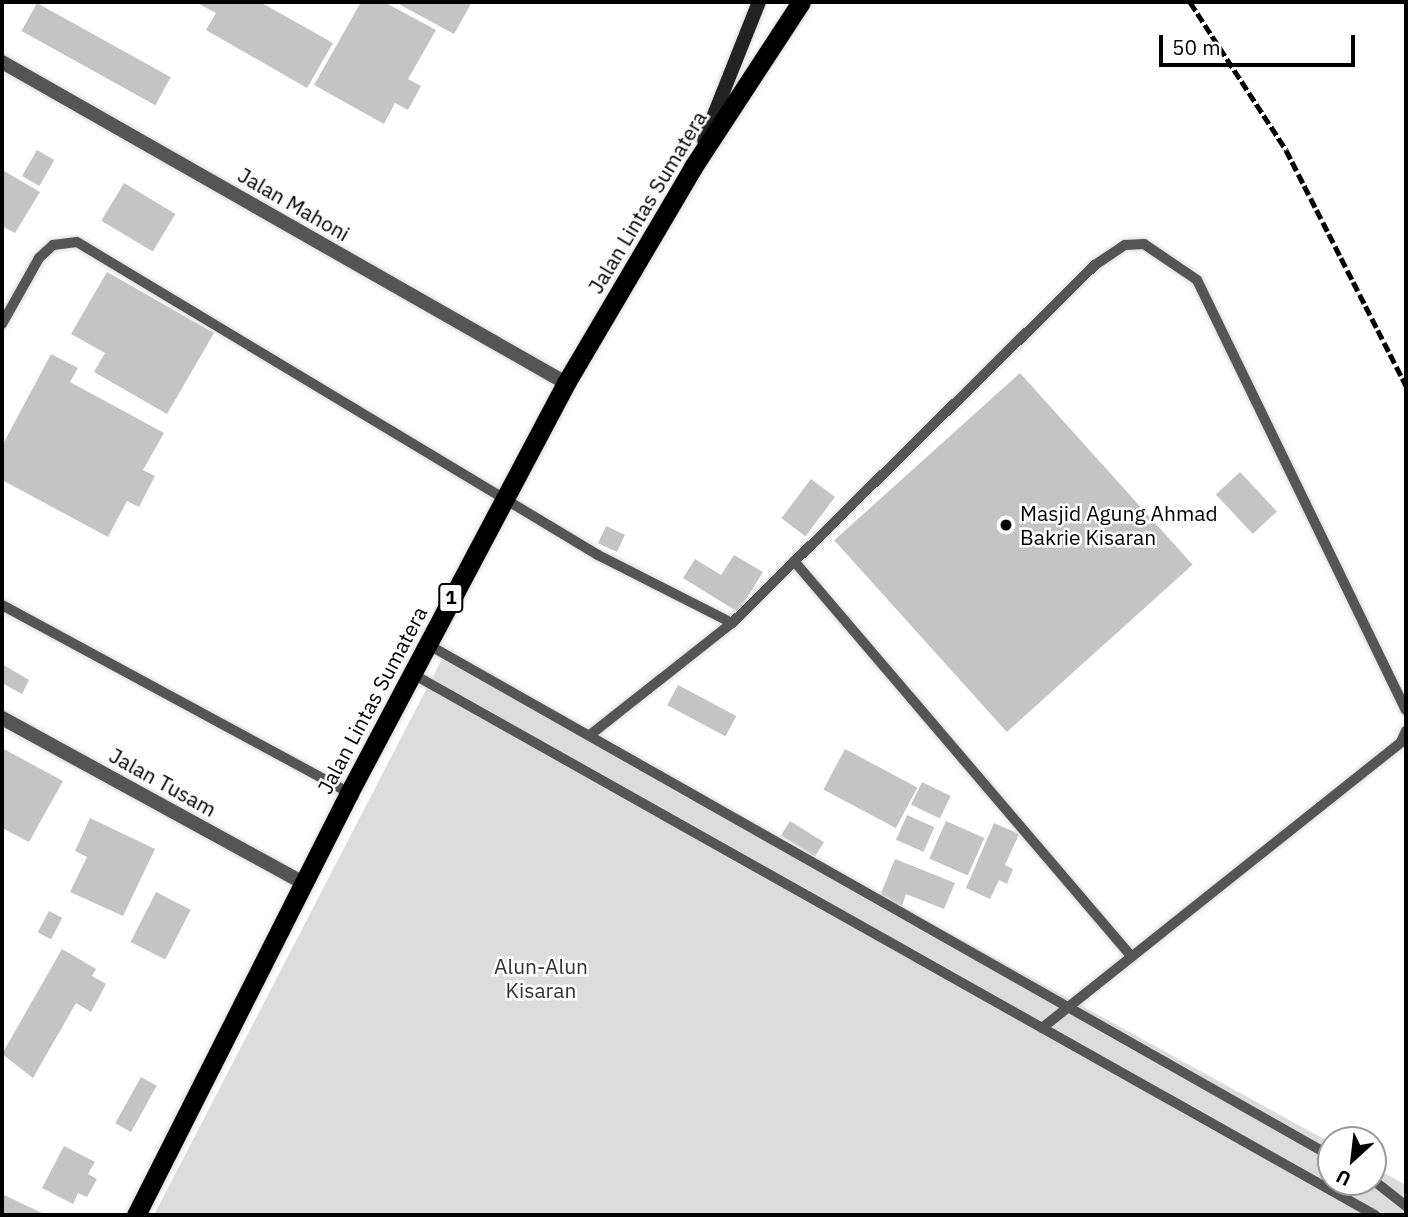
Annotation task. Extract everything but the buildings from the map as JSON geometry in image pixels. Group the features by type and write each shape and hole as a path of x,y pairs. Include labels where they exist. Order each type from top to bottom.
{"highway":[{"name":"Jalan Lintas Sumatera","path":"136,1215 411,673 566,383 693,167 801,2"}],"main road":[{"path":"693,167 759,2"}],"street":[{"name":"Jalan Mahoni","path":"2,62 566,383"},
{"name":"Jalan Tusam","path":"2,718 304,883"}],"lane":[{"path":"2,324 39,257 53,245 77,242 504,499 732,623"},
{"path":"590,735 732,623 1095,265 1125,245 1144,244 1197,280 1406,710"},
{"path":"794,561 1131,957"},
{"path":"2,605 349,793"},
{"path":"427,643 1317,1148"},
{"path":"411,673 1375,1215"},
{"path":"1042,1028 1401,742 1406,731"},
{"path":"1387,1191 1406,1206"}],"green space":[{"name":"Alun-Alun Kisaran","path":"444,655 1317,1135 1317,1196 1387,1196 1387,1175 1406,1185 1406,1215 154,1215"}],"railway":[{"path":"1190,2 1286,150 1406,386"}],"place":[{"name":"Masjid Agung Ahmad Bakrie Kisaran","path":"1006,525"}]}
